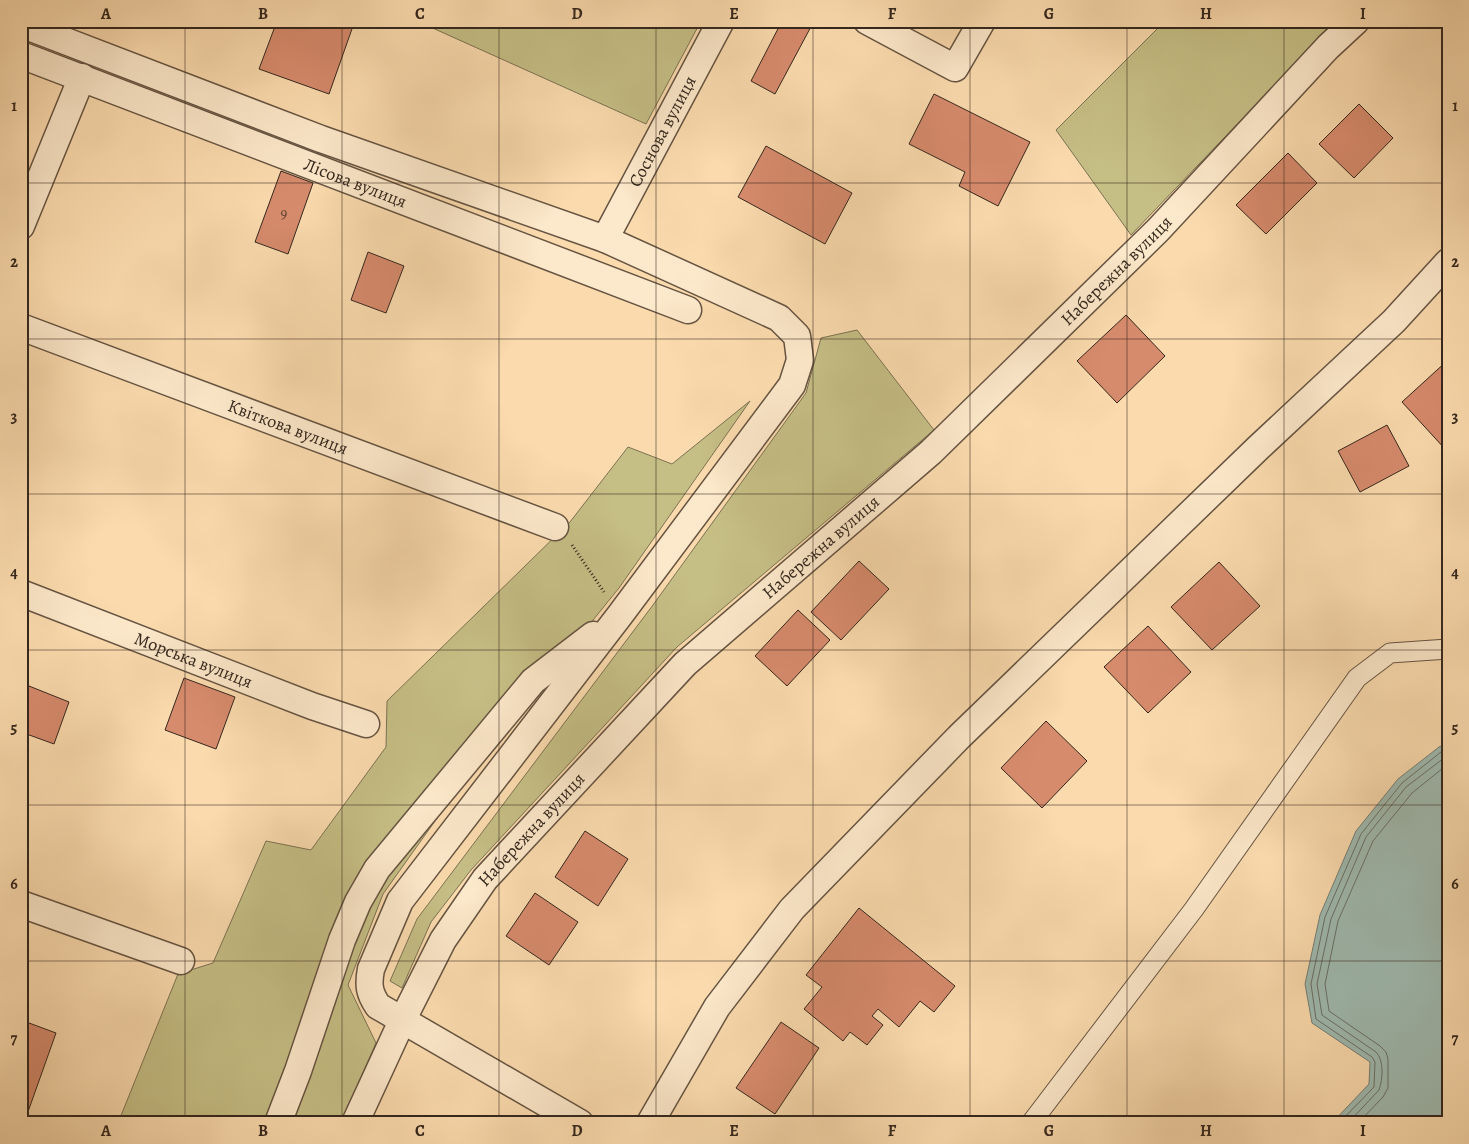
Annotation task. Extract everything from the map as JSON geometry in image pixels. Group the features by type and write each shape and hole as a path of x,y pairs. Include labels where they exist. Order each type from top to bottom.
{"street":[{"name":"Соснова вулиця","path":"604,239 721,21"},
{"path":"867,21 955,68 982,21"},
{"name":"Набережна вулиця","path":"355,1123 402,1021 443,940 485,879 685,664 931,452 1158,230 1328,47 1356,21"},
{"path":"21,24 321,139 604,239 778,318 798,336 800,360 792,385 620,615 400,901 371,969 369,977 371,996 378,1006 580,1123"},
{"name":"Лісова вулиця","path":"21,55 688,310"},
{"path":"21,226 82,77"},
{"path":"650,1123 717,1007 792,909 959,737 1258,448 1394,322 1448,262"},
{"name":"Квіткова вулиця","path":"21,327 555,527"},
{"name":"Морська вулиця","path":"21,593 312,706 366,724"},
{"path":"278,1123 298,1071 342,940 358,902 377,868 533,680 620,615"},
{"path":"1031,1123 1194,909 1357,678 1390,653 1448,648"},
{"path":"21,904 181,961"}],"path":[{"path":"555,527 566,536 620,615"}],"shaded area":[{"path":"417,21 701,21 646,124"},
{"path":"1165,21 1336,21 1131,235 1056,130"},
{"path":"857,330 934,430 677,647 471,870 431,922 402,988 390,981 417,919 653,605 806,393 821,338"},
{"path":"750,401 619,588 470,772 383,894 348,985 376,1043 341,1123 118,1123 178,974 213,963 266,841 311,850 386,747 387,701 570,522 628,447 672,464"}],"water":[{"path":"1448,743 1448,1123 1332,1123 1369,1084 1370,1062 1312,1023 1305,984 1320,915 1356,831 1398,779 1439,747"}],"building":[{"path":"277,21 339,21 353,26 329,94 259,69"},
{"path":"782,21 814,21 775,94 751,81"},
{"path":"1444,21 1448,21 1448,35 1439,25"},
{"path":"934,94 1030,142 998,206 959,186 965,172 909,144"},
{"path":"1359,104 1393,138 1354,178 1319,144"},
{"path":"766,146 852,193 825,244 738,197"},
{"path":"1288,153 1317,183 1266,234 1236,205"},
{"path":"281,171 313,183 288,254 255,242"},
{"path":"368,252 404,266 386,313 351,300"},
{"path":"1126,315 1165,356 1117,403 1077,361"},
{"path":"1448,360 1448,447 1445,449 1402,402"},
{"path":"1387,425 1409,466 1360,492 1338,451"},
{"path":"859,561 889,589 841,640 811,612"},
{"path":"1219,562 1260,606 1212,650 1171,607"},
{"path":"798,610 830,640 787,686 755,656"},
{"path":"1148,626 1191,672 1148,713 1104,667"},
{"path":"184,678 235,697 216,749 165,730"},
{"path":"29,686 69,702 54,744 21,732 21,709"},
{"path":"1046,721 1087,761 1042,808 1001,768"},
{"path":"585,831 628,859 598,906 555,877"},
{"path":"535,893 578,922 549,965 506,936"},
{"path":"859,908 955,986 934,1012 920,1001 899,1027 878,1009 872,1016 883,1025 867,1045 850,1032 843,1041 804,1009 822,987 806,975"},
{"path":"21,1020 56,1033 24,1123 21,1123"},
{"path":"781,1022 819,1048 775,1114 736,1088"}]}
